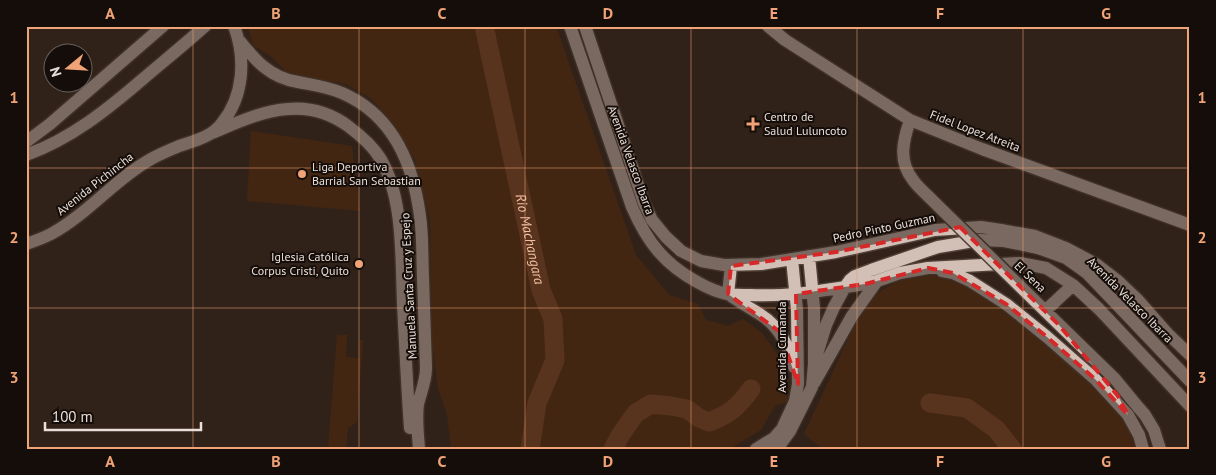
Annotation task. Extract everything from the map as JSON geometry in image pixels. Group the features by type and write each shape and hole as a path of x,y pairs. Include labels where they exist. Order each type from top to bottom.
{"main road":[{"path":"26,142 78,101 162,26"},
{"path":"26,155 63,138 95,118 205,26"},
{"name":"Avenida Pichincha","path":"26,244 50,234 64,225 145,163 165,152 212,133 222,124 239,88 242,64 234,26"},
{"name":"Avenida Velasco Ibarra","path":"570,26 640,226 662,257 688,277 714,291 728,294 767,296 845,287 928,268 1020,263 1046,268 1073,285 1099,309 1190,406"},
{"name":"Avenida Velasco Ibarra","path":"585,26 644,203 652,220 666,237 681,251 712,264 731,266 761,264 809,256"},
{"name":"Fidel Lopez Atreita","path":"768,26 785,40 910,120 982,149 1190,226"},
{"name":"Manuela Santa Cruz y Espejo","path":"238,39 259,63 272,74 285,80 327,87 362,103 387,126 405,158 415,188 422,229 426,376 417,414 419,449"},
{"name":"Manuela Santa Cruz y Espejo","path":"212,133 253,116 281,109 298,108 314,110 347,125 363,138 380,158 392,186 400,226 411,449"},
{"name":"El Sena","path":"910,120 904,138 903,160 913,181 1115,379 1145,415 1154,430 1160,449"},
{"name":"Pedro Pinto Guzman","path":"809,256 934,230 981,227 1035,236 1066,248 1104,269 1137,299 1190,355"},
{"name":"Avenida Velasco Ibarra","path":"845,287 850,280 862,273 938,247 980,240 1004,241 1038,248 1066,258 1086,273 1190,381"},
{"name":"Avenida Cumanda","path":"777,449 790,431 812,387 814,334 813,292 809,256"},
{"name":"Avenida Cumanda","path":"756,449 774,438 782,429 795,400 798,384 796,294 792,259"},
{"path":"731,266 728,294 739,303 766,318 780,332 787,345 798,384"},
{"path":"928,268 953,273 970,281 1006,304 1095,378 1128,415"},
{"path":"812,387 852,316 877,281"},
{"path":"1045,311 1073,285"},
{"path":"814,364 826,326 845,287"},
{"path":"1058,325 1118,396 1139,435 1143,449"}],"highlighted area":[{"path":"960,227 1059,325 1118,396 1128,415 1095,379 1047,337 1006,304 953,273 928,268 865,284 796,294 798,384 780,332 728,294 731,266 836,252"}],"shaded area":[{"path":"248,26 556,26 636,255 669,295 698,304 706,320 728,326 743,319 762,333 778,355 789,381 787,402 775,406 761,430 729,449 451,449 447,414 438,389 432,342 430,219 415,160 396,127 372,99 346,84 287,73 272,57 253,45"},
{"name":"Liga Deportiva Barrial San Sebastian","path":"251,131 352,146 360,211 247,201"},
{"path":"935,275 950,276 968,281 1124,405 1137,449 823,449 804,434 858,318 875,295 897,281"},
{"path":"337,335 347,335 346,357 359,358 360,340 363,340 357,422 348,428 346,449 328,449"}],"waterway":[{"name":"Rio Machangara","path":"484,26 541,290 553,319 555,360 537,403 530,449"},
{"name":"Rio Machangara","path":"613,449 636,413 651,404 687,409 699,418 709,422 733,409 751,389"},
{"name":"Rio Machangara","path":"930,403 967,408 996,429 1012,449"}],"place":[{"name":"Centro de Salud Luluncoto","path":"753,124"},
{"name":"Liga Deportiva Barrial San Sebastian","path":"302,174"},
{"name":"Iglesia Católica Corpus Cristi, Quito","path":"359,264"}]}
